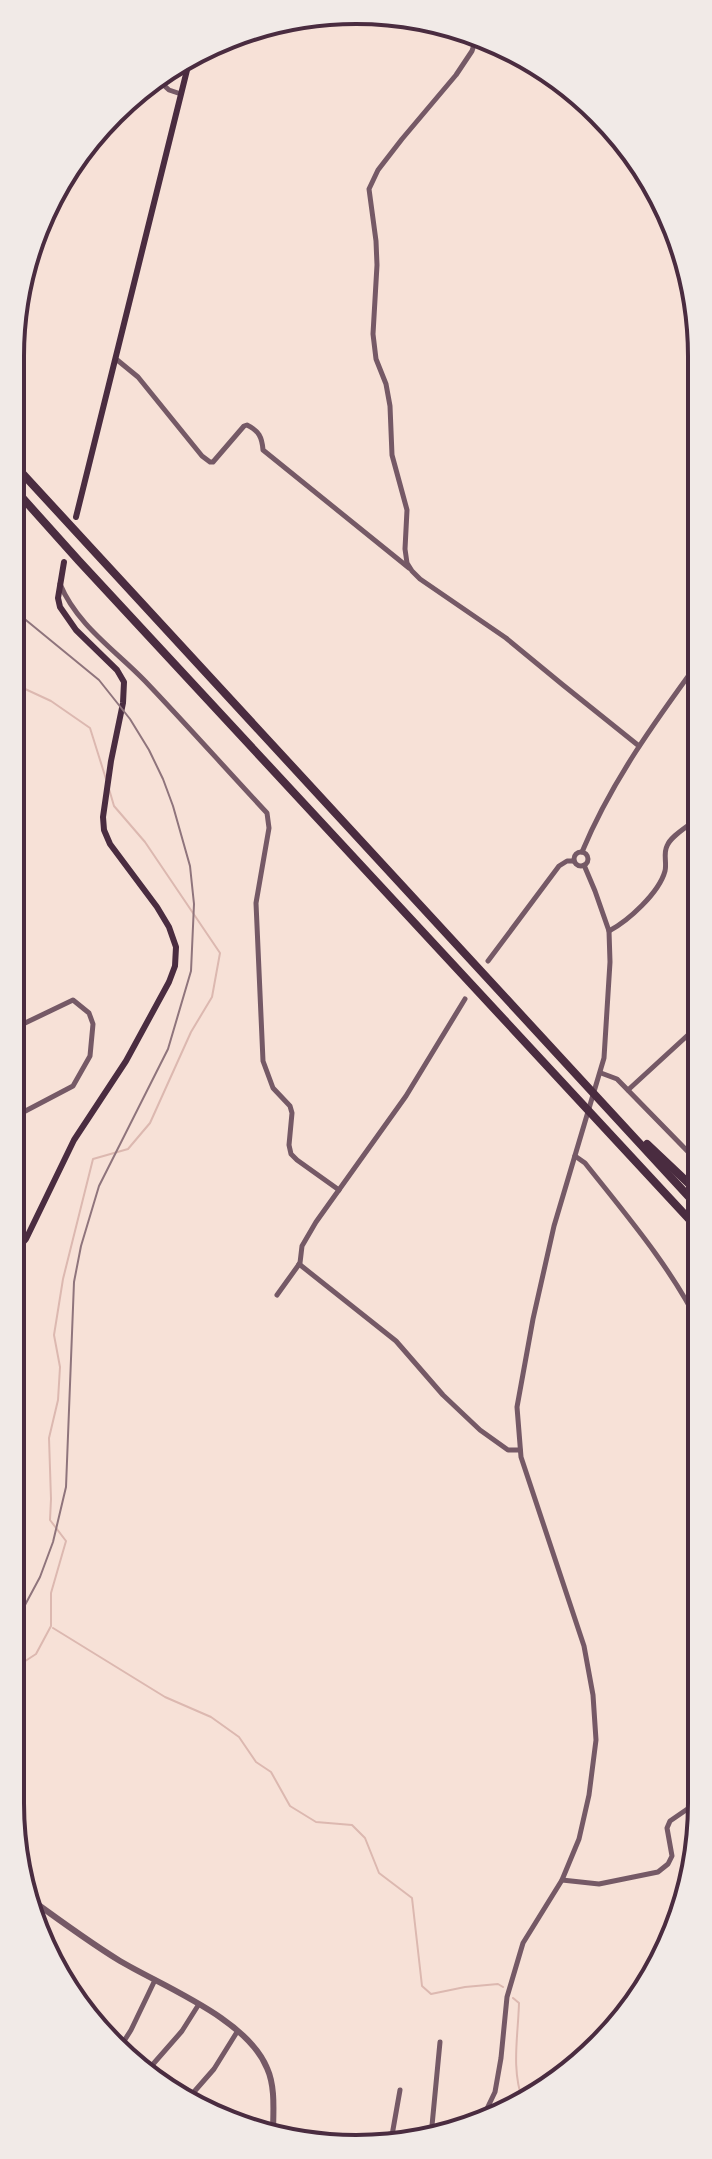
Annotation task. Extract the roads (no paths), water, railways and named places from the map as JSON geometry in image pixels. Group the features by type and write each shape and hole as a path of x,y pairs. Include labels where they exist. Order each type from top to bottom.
{"highway":[{"path":"24,475 688,1196"},
{"path":"24,499 688,1218"},
{"path":"600,1100 688,1183"}],"main road":[{"path":"76,517 187,70"},
{"path":"24,1241 74,1140 126,1061 175,966 176,947 169,927 110,844 104,830 111,761 125,690 121,676 76,630 60,607 58,598 64,562"}],"street":[{"path":"410,568 405,549 407,510 392,455 390,406 386,384 376,359 373,334 377,265 369,189 378,170 456,75 474,46"},
{"path":"164,86 181,94"},
{"path":"116,359 138,377 210,462 223,453 244,426 253,428 260,434 263,450 420,579 506,638 639,746"},
{"path":"60,583 67,601 84,622 143,679 267,813 269,828 256,903 263,1061 273,1088 283,1097 292,1113 289,1134 291,1154 339,1190"},
{"path":"574,861 576,854 582,852 639,746 688,676"},
{"path":"609,931 629,918 652,893 666,870 665,849 668,843 688,828"},
{"path":"487,2108 495,2092 507,1997 523,1943 562,1880 579,1839 589,1795 596,1740 593,1695 584,1646 554,1562 520,1450 517,1407 554,1226 601,1073 607,1030 609,931 584,865 587,858 582,852"},
{"path":"488,961 559,866 567,861 584,865"},
{"path":"277,1295 299,1264 302,1246 316,1222 406,1096 465,999"},
{"path":"24,1024 73,1000 89,1013 93,1024 90,1056 73,1086 24,1112"},
{"path":"628,1090 688,1035"},
{"path":"601,1073 617,1079 688,1152"},
{"path":"575,1156 585,1163 647,1241 688,1305"},
{"path":"299,1264 396,1341 443,1395 480,1430 508,1450 520,1450"},
{"path":"562,1880 599,1884 658,1872 672,1856 667,1828 670,1821 688,1809"},
{"path":"41,1906 84,1937 199,2004 251,2045 267,2067 272,2083 273,2125"},
{"path":"124,2041 155,1980"},
{"path":"152,2065 182,2031 199,2004"},
{"path":"193,2093 214,2069 237,2032"},
{"path":"432,2126 440,2042"},
{"path":"392,2133 400,2090"}],"waterway":[{"path":"24,688 51,701 90,728 106,779"},
{"path":"24,1662 36,1654 51,1626 51,1593 66,1541 50,1520 49,1438 58,1400 60,1367 54,1335 63,1279 93,1159 128,1149 150,1123 191,1032 212,997 220,953 145,842 114,806 109,789"},
{"path":"53,1628 165,1697 211,1717 239,1737 256,1762 271,1772 290,1806 316,1822 352,1825 365,1838 379,1873 412,1898 422,1986 431,1994 465,1987 498,1984 503,1987"},
{"path":"513,1998 519,2003 516,2065 520,2092"}],"railway":[{"path":"24,618 99,680 130,719 149,750 173,806 190,866 194,904 191,971 168,1049 99,1186 81,1246 74,1282 66,1487 53,1542 40,1577 24,1607"}]}
